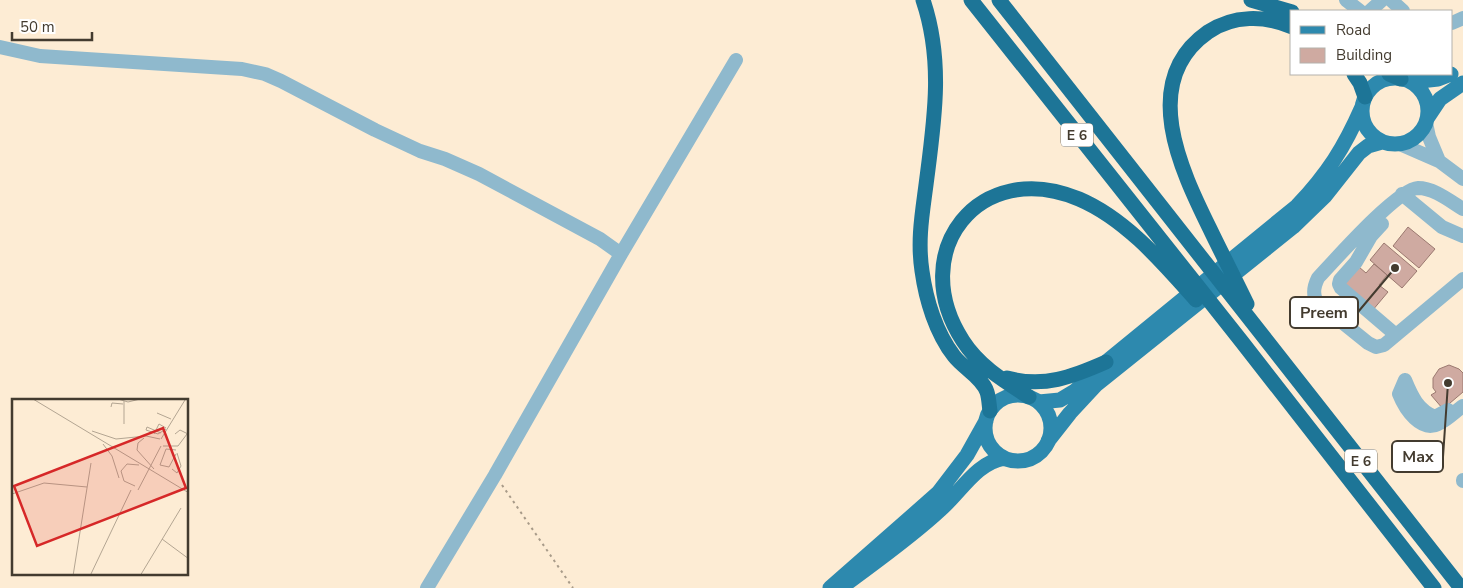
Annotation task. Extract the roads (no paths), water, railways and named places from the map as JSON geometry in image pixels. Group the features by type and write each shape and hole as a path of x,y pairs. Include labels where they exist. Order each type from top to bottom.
{"highway":[{"path":"922,0 930,20 936,65 935,108 919,229 922,269 928,299 940,331 954,356 983,384 987,391 988,416"},
{"name":"E 6","path":"970,0 1179,273 1274,383 1434,588"},
{"name":"E 6","path":"999,0 1461,588"},
{"path":"1251,0 1290,11"},
{"path":"1257,328 1192,194 1176,148 1170,116 1171,91 1183,58 1208,32 1217,27 1252,18 1276,21 1290,26"},
{"path":"1355,75 1360,83 1364,102"},
{"path":"1034,399 995,375 971,353 957,332 946,304 942,278 946,250 951,236 966,215 977,205 1002,193 1033,188 1079,199 1095,207 1123,227 1179,273"},
{"path":"995,375 1030,383 1044,382 1076,375 1106,362"}],"main road":[{"path":"830,588 938,493 962,461 997,402 1007,397 1018,395 1034,399 1060,400 1067,397 1106,362 1297,206 1313,190 1335,162 1372,88 1380,82 1390,79 1438,79 1448,75"},
{"path":"1400,78 1421,91 1425,97 1427,120"},
{"path":"841,588 940,511 982,467 991,461 1004,458 1027,459 1042,450 1096,385 1260,254 1311,210 1338,181 1359,152 1368,146 1382,142 1400,144 1416,137 1440,100 1463,83"},
{"path":"1364,102 1365,125 1372,135 1382,142"},
{"path":"1034,399 1045,409 1050,418 1051,427 1048,441"},
{"path":"988,416 985,432 989,443 1004,458"}],"street":[{"path":"1346,0 1359,10"},
{"path":"1371,10 1382,0"},
{"path":"1391,0 1402,10"},
{"path":"0,46 40,56 233,69 265,74 375,130 420,151 445,159 479,174 600,239 621,254"},
{"path":"427,588 736,60"},
{"path":"1427,120 1429,137 1439,161"},
{"path":"1400,144 1439,161 1463,179"},
{"path":"1463,209 1429,189 1416,188 1359,235 1318,278 1313,292 1317,302 1368,343 1376,347 1384,345 1463,279"},
{"path":"1404,196 1442,227 1463,236"},
{"path":"1396,335 1341,288 1339,284 1340,280 1356,262 1371,236 1404,196"},
{"path":"1463,398 1446,412 1435,417 1425,413 1413,399 1405,380 1399,394 1410,415 1420,422 1431,426 1439,424 1463,406"}],"place":[{"name":"Preem","path":"1395,268"},
{"name":"Max","path":"1448,383"}]}
